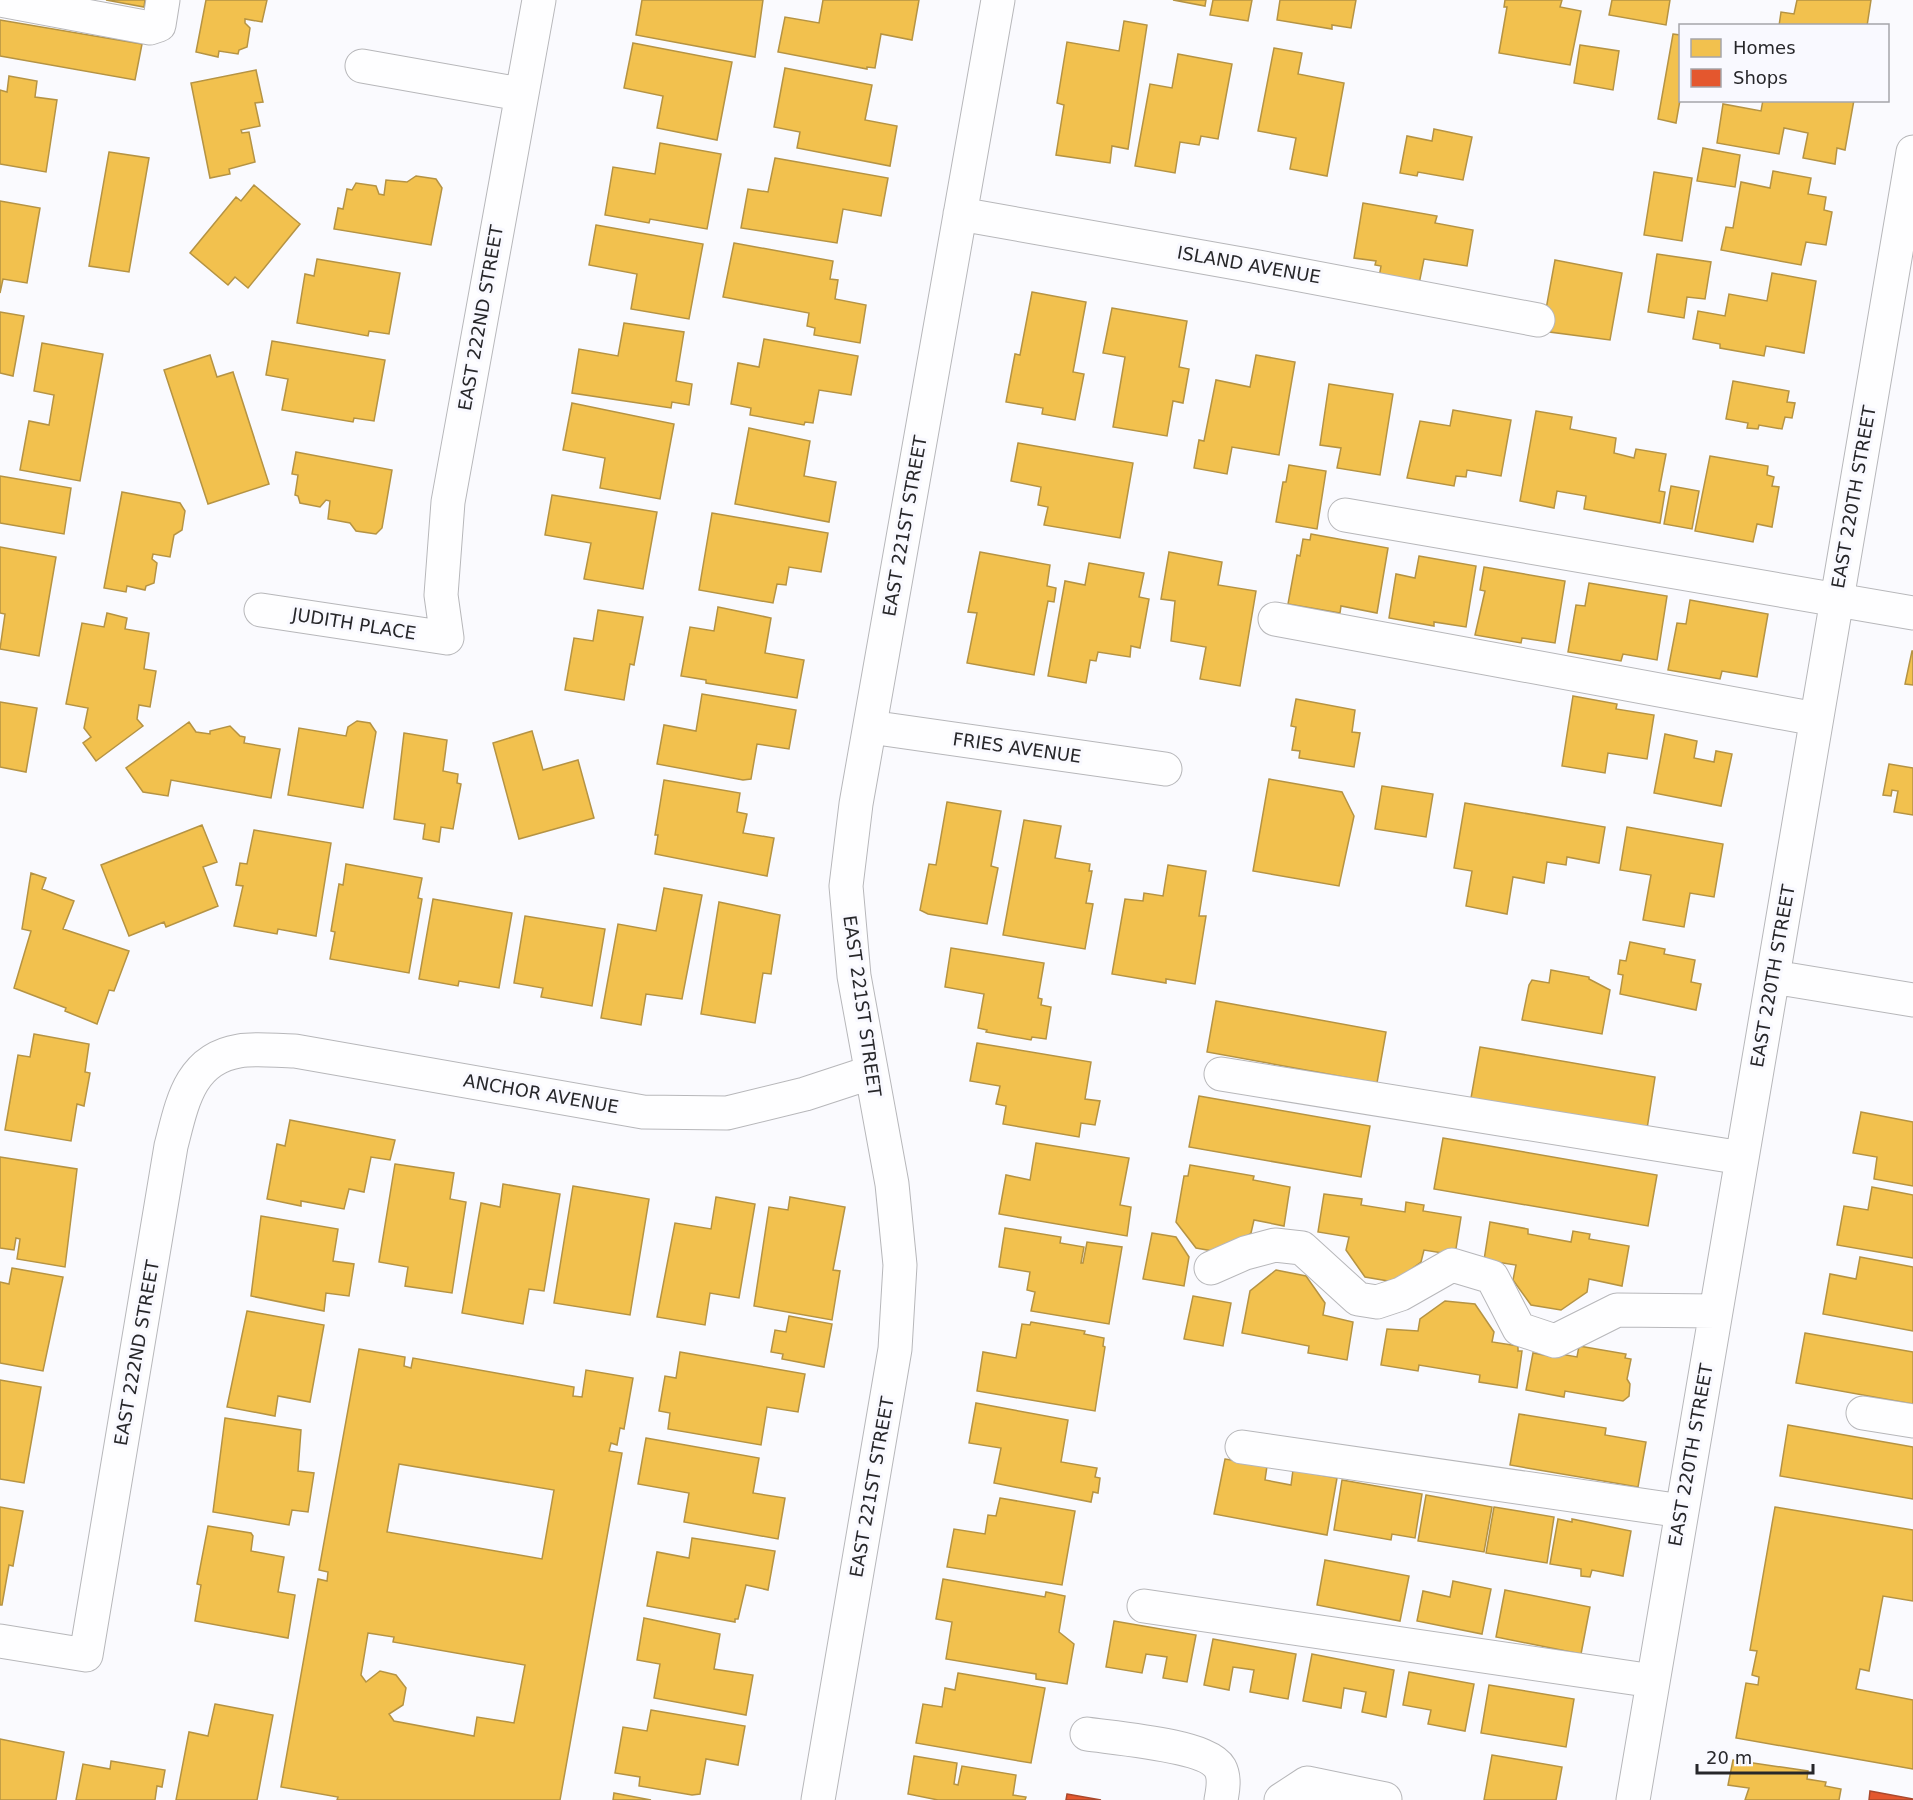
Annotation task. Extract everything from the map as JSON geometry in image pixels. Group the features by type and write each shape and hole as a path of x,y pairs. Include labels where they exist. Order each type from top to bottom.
{"street":[{"path":"0,0 150,28 159,25 163,0"},
{"name":"EAST 222ND STREET","path":"447,638 441,595 448,502 520,94 539,0"},
{"name":"EAST 221ST STREET","path":"818,1800 895,1349 900,1265 892,1184 869,1073 854,976 846,886 870,727 998,0"},
{"path":"362,66 520,94"},
{"name":"EAST 220TH STREET","path":"1633,1800 1913,152"},
{"name":"ISLAND AVENUE","path":"960,214 1254,266 1538,320"},
{"path":"1345,516 1913,613"},
{"name":"JUDITH PLACE","path":"261,610 447,638"},
{"path":"1275,619 1816,719"},
{"name":"FRIES AVENUE","path":"870,727 1165,769"},
{"path":"1773,978 1913,1000"},
{"name":"ANCHOR AVENUE","path":"210,1060 240,1051 295,1051 643,1112 727,1113 805,1094 869,1073"},
{"name":"EAST 222ND STREET","path":"0,1641 86,1655 171,1146 185,1092 210,1060"},
{"path":"1221,1074 1742,1158"},
{"path":"1211,1268 1245,1253 1275,1245 1302,1248 1358,1299 1377,1302 1401,1293 1452,1265 1492,1277 1519,1329 1555,1341 1617,1310 1716,1311"},
{"path":"1863,1413 1913,1421"},
{"path":"1242,1447 1682,1511"},
{"path":"1144,1606 1653,1682"},
{"path":"1087,1734 1184,1750 1209,1757 1220,1768 1224,1787 1221,1800"},
{"path":"1281,1800 1306,1783 1385,1799"}],"building: Homes":[{"path":"106,0 145,0 144,7"},
{"path":"206,0 267,0 262,22 245,19 245,23 250,28 247,47 239,50 238,54 219,51 218,57 196,52"},
{"path":"642,0 763,0 755,57 636,35"},
{"path":"823,0 919,0 912,40 881,34 875,68 867,67 867,69 778,52 785,17 819,23"},
{"path":"1173,0 1206,0 1205,6"},
{"path":"1213,0 1252,0 1248,21 1210,15"},
{"path":"1280,0 1356,0 1351,28 1332,25 1332,29 1277,20"},
{"path":"1505,0 1562,0 1560,7 1581,11 1570,65 1499,53 1507,7 1504,7"},
{"path":"1612,0 1670,0 1666,25 1609,15"},
{"path":"1797,0 1871,0 1867,24 1779,24 1781,12 1794,14"},
{"path":"0,20 142,44 135,80 0,56"},
{"path":"1124,21 1147,25 1128,149 1112,146 1110,163 1056,155 1064,105 1057,103 1067,42 1119,51"},
{"path":"1673,34 1679,35 1680,102 1676,123 1658,119"},
{"path":"633,43 732,62 717,140 657,128 663,96 624,88"},
{"path":"1580,45 1619,51 1613,90 1574,83"},
{"path":"1274,48 1302,53 1298,74 1344,83 1327,176 1290,169 1296,138 1258,131"},
{"path":"1178,54 1232,64 1218,139 1201,136 1199,145 1180,142 1175,173 1135,166 1150,84 1172,88"},
{"path":"785,68 872,85 865,120 897,126 890,166 797,148 800,132 774,127"},
{"path":"256,70 263,102 255,103 260,126 241,130 242,133 249,132 255,162 229,169 230,174 210,178 191,83"},
{"path":"9,76 37,81 35,97 57,100 46,172 0,164 0,90 7,92"},
{"path":"1763,102 1854,102 1845,150 1837,148 1835,164 1803,158 1808,133 1784,128 1779,154 1717,143 1723,104 1761,111"},
{"path":"1434,129 1472,137 1463,180 1418,172 1417,176 1400,173 1407,136 1432,141"},
{"path":"660,143 721,154 707,229 650,219 649,223 605,215 613,167 655,174"},
{"path":"1703,148 1740,155 1735,187 1697,181"},
{"path":"109,152 149,158 129,272 89,266"},
{"path":"775,158 888,178 881,216 843,209 837,243 741,228 748,189 768,192"},
{"path":"1773,171 1811,178 1808,194 1826,197 1824,210 1832,212 1826,245 1806,242 1801,265 1721,250 1726,227 1733,228 1741,182 1770,188"},
{"path":"1654,172 1692,178 1682,241 1644,235"},
{"path":"416,176 436,179 442,188 431,245 334,229 338,208 343,209 347,189 352,190 356,183 376,186 379,194 384,195 386,180 407,182"},
{"path":"254,185 300,224 248,288 235,277 228,285 190,253 236,197 241,201"},
{"path":"0,201 40,208 27,283 3,279 0,293"},
{"path":"1363,203 1437,216 1435,223 1473,230 1467,266 1424,259 1418,289 1378,283 1381,266 1375,265 1376,261 1354,258"},
{"path":"596,225 703,244 689,319 631,309 637,274 589,265"},
{"path":"734,243 833,261 830,279 838,280 835,299 866,305 860,343 814,335 815,328 807,326 809,313 723,297"},
{"path":"1657,254 1711,262 1705,299 1687,297 1684,318 1648,312"},
{"path":"317,259 400,273 389,334 369,331 368,336 297,323 305,274 314,276"},
{"path":"1555,260 1622,273 1610,340 1542,331"},
{"path":"1772,273 1816,281 1804,353 1766,346 1764,356 1720,348 1720,344 1693,339 1698,311 1725,316 1729,294 1767,301"},
{"path":"1032,292 1086,302 1073,372 1084,374 1075,420 1042,414 1043,408 1006,402 1015,354 1020,355"},
{"path":"1112,308 1187,321 1179,367 1189,369 1183,403 1173,401 1167,436 1113,427 1125,357 1103,353"},
{"path":"0,312 24,316 13,376 0,373"},
{"path":"624,323 684,332 676,381 692,384 689,405 672,402 671,408 572,393 579,349 618,356"},
{"path":"764,339 858,356 851,395 819,390 813,423 805,422 804,425 750,415 751,408 731,404 738,363 759,367"},
{"path":"272,341 385,360 374,421 354,418 353,422 282,410 288,379 266,375"},
{"path":"42,343 103,354 80,481 20,470 29,421 49,425 54,395 34,391"},
{"path":"210,355 217,377 233,372 269,484 208,504 164,370"},
{"path":"1256,355 1295,362 1279,455 1232,447 1227,474 1194,468 1199,440 1204,441 1216,380 1250,387"},
{"path":"1733,381 1789,391 1787,402 1795,403 1792,418 1785,417 1782,429 1759,425 1758,429 1747,428 1748,423 1726,419"},
{"path":"1329,384 1393,394 1380,475 1337,468 1341,448 1320,445"},
{"path":"572,403 674,424 660,499 600,488 605,458 563,450"},
{"path":"1453,410 1511,420 1501,476 1467,470 1466,477 1456,476 1454,486 1407,478 1420,421 1450,426"},
{"path":"1536,411 1572,417 1570,429 1616,438 1614,453 1634,458 1636,449 1666,454 1659,491 1665,492 1660,523 1584,509 1586,496 1557,491 1554,508 1520,501"},
{"path":"749,428 810,441 804,476 836,482 829,522 735,504"},
{"path":"1018,443 1133,463 1120,538 1044,525 1048,507 1038,505 1041,487 1011,481"},
{"path":"296,452 392,470 382,528 376,534 356,531 350,523 328,519 330,501 326,500 320,507 300,503 298,496 295,495 298,475 292,474"},
{"path":"1710,456 1768,466 1767,475 1774,477 1772,486 1779,487 1772,527 1757,524 1753,542 1695,531"},
{"path":"1289,465 1326,471 1317,529 1276,522 1283,482 1286,482"},
{"path":"0,476 71,488 64,534 0,523"},
{"path":"1671,486 1699,491 1692,529 1664,524"},
{"path":"122,492 180,503 185,511 182,530 174,535 170,557 153,554 152,559 157,563 154,583 146,586 145,590 127,586 126,592 104,588"},
{"path":"552,495 657,512 643,589 584,579 591,543 545,535"},
{"path":"712,513 828,533 821,572 789,567 786,585 777,584 773,603 699,590"},
{"path":"1311,534 1388,548 1377,613 1341,606 1340,613 1288,604 1297,555 1300,556 1303,539 1310,540"},
{"path":"0,547 56,557 39,656 0,649 5,614 0,613"},
{"path":"980,552 1050,565 1047,586 1056,588 1054,602 1048,601 1034,675 967,663 977,613 968,612"},
{"path":"1169,552 1222,562 1218,585 1256,591 1240,686 1200,679 1206,647 1171,641 1175,601 1161,599"},
{"path":"1419,556 1476,566 1466,627 1434,622 1434,626 1389,618 1396,574 1415,578"},
{"path":"1089,563 1144,573 1139,597 1149,599 1140,648 1131,646 1130,657 1098,652 1096,661 1090,660 1086,683 1048,676 1065,581 1085,585"},
{"path":"1484,567 1565,581 1555,643 1522,638 1521,643 1475,635 1485,591 1480,590"},
{"path":"1589,583 1667,596 1657,660 1623,654 1621,661 1568,652 1576,605 1585,606"},
{"path":"1690,600 1768,614 1757,677 1722,671 1720,679 1668,670 1677,623 1686,624"},
{"path":"718,607 771,618 765,653 804,660 797,698 706,683 706,680 681,676 690,627 714,631"},
{"path":"598,610 643,617 634,665 630,664 624,700 565,690 574,638 593,641"},
{"path":"107,613 127,618 125,629 149,633 144,669 156,671 150,707 139,705 137,719 143,726 96,761 83,743 91,737 84,728 88,708 66,704 82,623 104,627"},
{"path":"1913,651 1913,685 1905,684"},
{"path":"702,694 796,710 789,749 757,744 751,779 743,780 657,764 664,725 696,731"},
{"path":"1573,696 1617,704 1616,709 1654,715 1647,759 1608,753 1605,773 1562,766"},
{"path":"1296,699 1355,710 1352,732 1360,733 1354,767 1299,758 1300,751 1292,750 1296,727 1291,726"},
{"path":"0,702 37,708 26,772 0,767"},
{"path":"357,721 370,723 376,732 363,808 288,795 299,728 346,736 348,727"},
{"path":"189,722 196,732 210,734 210,731 230,726 240,736 245,737 244,743 280,749 271,798 171,780 168,796 143,792 126,768"},
{"path":"532,731 543,770 578,760 594,818 519,839 493,743"},
{"path":"404,733 447,740 443,771 458,774 457,783 461,784 453,829 441,827 439,842 423,839 425,824 394,819"},
{"path":"1665,734 1697,741 1694,758 1714,762 1716,751 1732,754 1721,806 1654,793"},
{"path":"1889,764 1913,768 1913,815 1894,812 1898,791 1892,790 1891,796 1883,795"},
{"path":"1269,779 1342,792 1354,816 1339,886 1253,871"},
{"path":"664,780 740,793 737,812 747,814 743,833 774,838 767,876 655,854 658,835 655,835"},
{"path":"1382,786 1433,794 1426,837 1375,829"},
{"path":"947,802 1001,811 991,866 998,868 987,924 928,914 920,910 929,864 936,865"},
{"path":"1465,803 1605,827 1599,863 1567,857 1566,865 1547,862 1544,883 1513,877 1507,914 1466,906 1472,871 1454,868"},
{"path":"1024,820 1061,826 1055,858 1090,864 1089,871 1092,871 1086,903 1093,904 1085,949 1003,935"},
{"path":"202,825 217,862 203,867 218,906 166,927 164,922 129,936 101,865"},
{"path":"1627,827 1723,844 1714,897 1690,893 1684,927 1643,920 1651,875 1620,870"},
{"path":"254,830 331,843 316,936 278,929 277,934 234,926 243,886 236,885 240,863 247,864"},
{"path":"346,864 422,878 418,898 422,899 409,973 330,959 335,932 331,931 339,884 343,885"},
{"path":"1168,865 1206,871 1199,916 1206,916 1195,984 1166,979 1166,983 1112,974 1125,899 1143,901 1144,893 1163,896"},
{"path":"31,873 46,878 42,889 74,901 63,929 129,951 114,991 109,990 97,1024 65,1011 66,1008 14,988 31,931 22,929"},
{"path":"664,888 702,895 682,999 646,994 641,1025 601,1018 618,924 656,931"},
{"path":"433,899 512,913 499,988 459,981 458,986 419,979"},
{"path":"719,902 780,915 771,974 763,973 755,1023 701,1014"},
{"path":"525,916 605,929 592,1006 541,997 543,988 514,983"},
{"path":"1630,942 1665,949 1664,954 1695,960 1691,982 1701,984 1696,1010 1620,994 1623,975 1618,974 1620,960 1626,961"},
{"path":"951,948 1044,963 1038,998 1042,999 1041,1005 1051,1007 1046,1039 1032,1037 1031,1040 986,1032 987,1030 978,1028 984,994 945,987"},
{"path":"1551,970 1589,977 1610,990 1602,1034 1522,1020 1529,985 1532,980 1549,983"},
{"path":"1216,1001 1386,1032 1377,1083 1207,1052"},
{"path":"34,1034 89,1044 85,1072 90,1073 84,1106 77,1104 71,1141 5,1130 18,1055 30,1057"},
{"path":"977,1043 1091,1062 1085,1099 1100,1101 1095,1125 1081,1123 1079,1137 1003,1124 1006,1106 996,1104 1000,1086 970,1081"},
{"path":"1480,1047 1655,1077 1647,1129 1471,1098"},
{"path":"1199,1096 1370,1126 1361,1177 1189,1147"},
{"path":"1861,1112 1913,1122 1913,1186 1874,1179 1877,1157 1853,1153"},
{"path":"290,1120 395,1140 390,1160 371,1157 364,1192 349,1189 344,1209 301,1201 301,1206 267,1199 277,1144 285,1146"},
{"path":"1443,1138 1657,1175 1648,1226 1434,1189"},
{"path":"1036,1143 1129,1158 1120,1205 1131,1207 1127,1236 999,1214 1006,1175 1030,1180"},
{"path":"0,1157 77,1169 65,1267 17,1259 20,1239 16,1238 14,1250 0,1248"},
{"path":"395,1164 454,1173 450,1199 466,1202 452,1293 405,1286 408,1267 379,1262"},
{"path":"1190,1165 1254,1176 1253,1180 1290,1187 1284,1226 1254,1220 1251,1233 1224,1253 1196,1248 1176,1222 1184,1176 1188,1176"},
{"path":"503,1184 560,1194 544,1291 529,1289 523,1324 462,1313 481,1203 500,1207"},
{"path":"573,1186 649,1199 630,1315 554,1303"},
{"path":"1872,1187 1913,1195 1913,1258 1837,1245 1844,1206 1868,1210"},
{"path":"1324,1194 1362,1199 1361,1205 1405,1212 1406,1202 1424,1205 1423,1211 1461,1217 1455,1255 1424,1250 1421,1262 1394,1282 1365,1277 1346,1250 1349,1237 1318,1232"},
{"path":"716,1197 755,1204 739,1298 710,1293 705,1325 657,1317 675,1223 711,1229"},
{"path":"790,1197 845,1207 833,1270 840,1271 832,1320 754,1306 769,1207 788,1210"},
{"path":"261,1216 338,1229 333,1261 354,1264 349,1296 326,1293 324,1311 251,1296"},
{"path":"1490,1222 1528,1229 1528,1234 1571,1242 1573,1231 1590,1234 1589,1239 1629,1246 1622,1286 1589,1279 1587,1292 1561,1310 1531,1305 1513,1280 1516,1265 1484,1260"},
{"path":"1005,1228 1061,1237 1060,1243 1084,1247 1081,1263 1083,1263 1087,1242 1122,1247 1109,1324 1031,1311 1035,1292 1027,1290 1030,1272 999,1267"},
{"path":"1152,1233 1176,1237 1189,1257 1184,1286 1143,1279"},
{"path":"1860,1257 1913,1267 1913,1331 1823,1314 1830,1274 1856,1279"},
{"path":"12,1268 63,1277 43,1371 0,1363 0,1282 9,1284"},
{"path":"1276,1270 1306,1276 1325,1303 1323,1315 1353,1322 1347,1360 1308,1353 1309,1346 1242,1333 1250,1291"},
{"path":"1193,1296 1231,1303 1223,1346 1184,1339"},
{"path":"1445,1301 1475,1304 1494,1332 1492,1342 1518,1346 1518,1351 1522,1351 1517,1388 1479,1382 1480,1375 1419,1365 1418,1371 1381,1365 1387,1329 1418,1331 1420,1319"},
{"path":"247,1311 324,1325 310,1402 278,1396 275,1416 227,1407"},
{"path":"789,1316 832,1324 824,1367 782,1359 783,1354 771,1352 775,1330 786,1332"},
{"path":"1031,1322 1085,1331 1084,1334 1104,1338 1103,1346 1105,1347 1095,1411 977,1391 983,1352 1016,1358 1022,1324 1030,1325"},
{"path":"1805,1333 1913,1352 1913,1404 1796,1383"},
{"path":"1579,1346 1626,1354 1625,1358 1631,1359 1627,1379 1630,1384 1629,1396 1623,1401 1565,1391 1564,1397 1526,1390 1533,1353 1554,1357 1555,1353 1577,1357"},
{"path":"359,1349 405,1357 404,1366 411,1368 413,1358 574,1387 573,1396 582,1397 586,1370 633,1378 624,1429 620,1428 617,1445 611,1443 609,1451 622,1453 560,1800 337,1800 338,1797 281,1787 318,1579 327,1581 328,1572 319,1570","holes":["399,1464 554,1490 542,1559 387,1532","368,1633 394,1637 393,1642 525,1665 514,1723 477,1717 474,1736 394,1721 389,1714 403,1705 406,1688 396,1675 380,1671 366,1682 361,1675"]},
{"path":"680,1352 805,1374 798,1412 767,1407 761,1445 668,1429 670,1413 659,1411 665,1376 676,1378"},
{"path":"0,1380 41,1387 24,1483 0,1479"},
{"path":"976,1403 1068,1420 1061,1462 1097,1468 1095,1477 1100,1478 1098,1493 1093,1492 1091,1502 994,1483 1001,1448 969,1443"},
{"path":"1519,1414 1606,1428 1605,1435 1646,1442 1638,1487 1510,1465"},
{"path":"225,1418 301,1430 298,1471 314,1473 308,1512 292,1510 289,1525 213,1512"},
{"path":"1788,1425 1913,1447 1913,1499 1780,1476"},
{"path":"646,1438 759,1458 753,1493 785,1498 778,1539 684,1522 689,1493 638,1484"},
{"path":"1225,1459 1267,1466 1265,1480 1291,1485 1293,1470 1337,1478 1327,1535 1214,1514"},
{"path":"1342,1480 1422,1494 1415,1538 1392,1534 1391,1540 1334,1530"},
{"path":"1426,1495 1492,1507 1484,1552 1418,1541"},
{"path":"1000,1498 1075,1511 1062,1585 947,1567 954,1529 985,1534 988,1515 996,1516"},
{"path":"0,1507 23,1511 13,1566 9,1565 2,1605 0,1605"},
{"path":"1494,1507 1554,1517 1547,1563 1486,1553"},
{"path":"1775,1507 1913,1530 1913,1601 1883,1596 1869,1671 1860,1669 1856,1689 1913,1700 1913,1769 1736,1738 1746,1683 1758,1685 1759,1677 1752,1675 1757,1651 1750,1650"},
{"path":"1558,1519 1572,1522 1572,1519 1631,1531 1623,1576 1592,1570 1590,1577 1581,1576 1581,1569 1550,1564"},
{"path":"208,1526 251,1533 253,1536 251,1551 284,1557 278,1592 295,1595 288,1638 195,1621 201,1585 197,1584"},
{"path":"692,1538 775,1551 768,1590 746,1585 738,1619 735,1619 735,1622 647,1606 657,1552 689,1558"},
{"path":"1325,1560 1409,1576 1400,1621 1317,1605"},
{"path":"943,1579 1045,1597 1046,1592 1065,1596 1059,1632 1074,1644 1067,1684 1036,1679 1036,1674 946,1659 952,1622 936,1619"},
{"path":"1453,1581 1491,1589 1482,1634 1417,1621 1423,1591 1450,1597"},
{"path":"1505,1590 1590,1607 1581,1654 1496,1637"},
{"path":"644,1618 720,1634 714,1669 753,1675 746,1715 654,1698 660,1664 637,1660"},
{"path":"1114,1621 1196,1635 1187,1682 1163,1678 1167,1657 1146,1654 1142,1673 1106,1667"},
{"path":"1213,1639 1296,1654 1288,1699 1250,1692 1254,1670 1233,1667 1229,1690 1204,1685"},
{"path":"1312,1654 1394,1670 1386,1717 1362,1712 1366,1692 1344,1688 1341,1708 1303,1701"},
{"path":"1409,1672 1474,1684 1465,1731 1428,1724 1431,1710 1403,1705"},
{"path":"958,1673 1045,1688 1031,1763 916,1743 923,1704 942,1707 945,1688 955,1690"},
{"path":"1489,1685 1574,1699 1566,1747 1481,1733"},
{"path":"215,1704 273,1715 257,1800 176,1800 189,1732 208,1736"},
{"path":"651,1710 745,1726 738,1765 706,1759 700,1794 692,1795 639,1786 640,1777 615,1773 623,1727 647,1731"},
{"path":"0,1739 64,1752 56,1800 0,1800"},
{"path":"1492,1755 1562,1767 1556,1800 1484,1800"},
{"path":"914,1756 957,1763 954,1784 958,1785 962,1766 1016,1775 1013,1795 1026,1797 1025,1800 938,1800 908,1794"},
{"path":"1733,1760 1808,1771 1807,1779 1826,1782 1825,1786 1841,1789 1839,1800 1745,1800 1749,1788 1728,1785"},
{"path":"111,1761 165,1770 162,1787 157,1786 155,1800 76,1800 83,1764 110,1769"},
{"path":"614,1793 651,1800 613,1800"}],"building: Shops":[{"path":"1870,1791 1913,1799 1913,1800 1869,1800"},
{"path":"1067,1794 1101,1800 1066,1800"}]}
